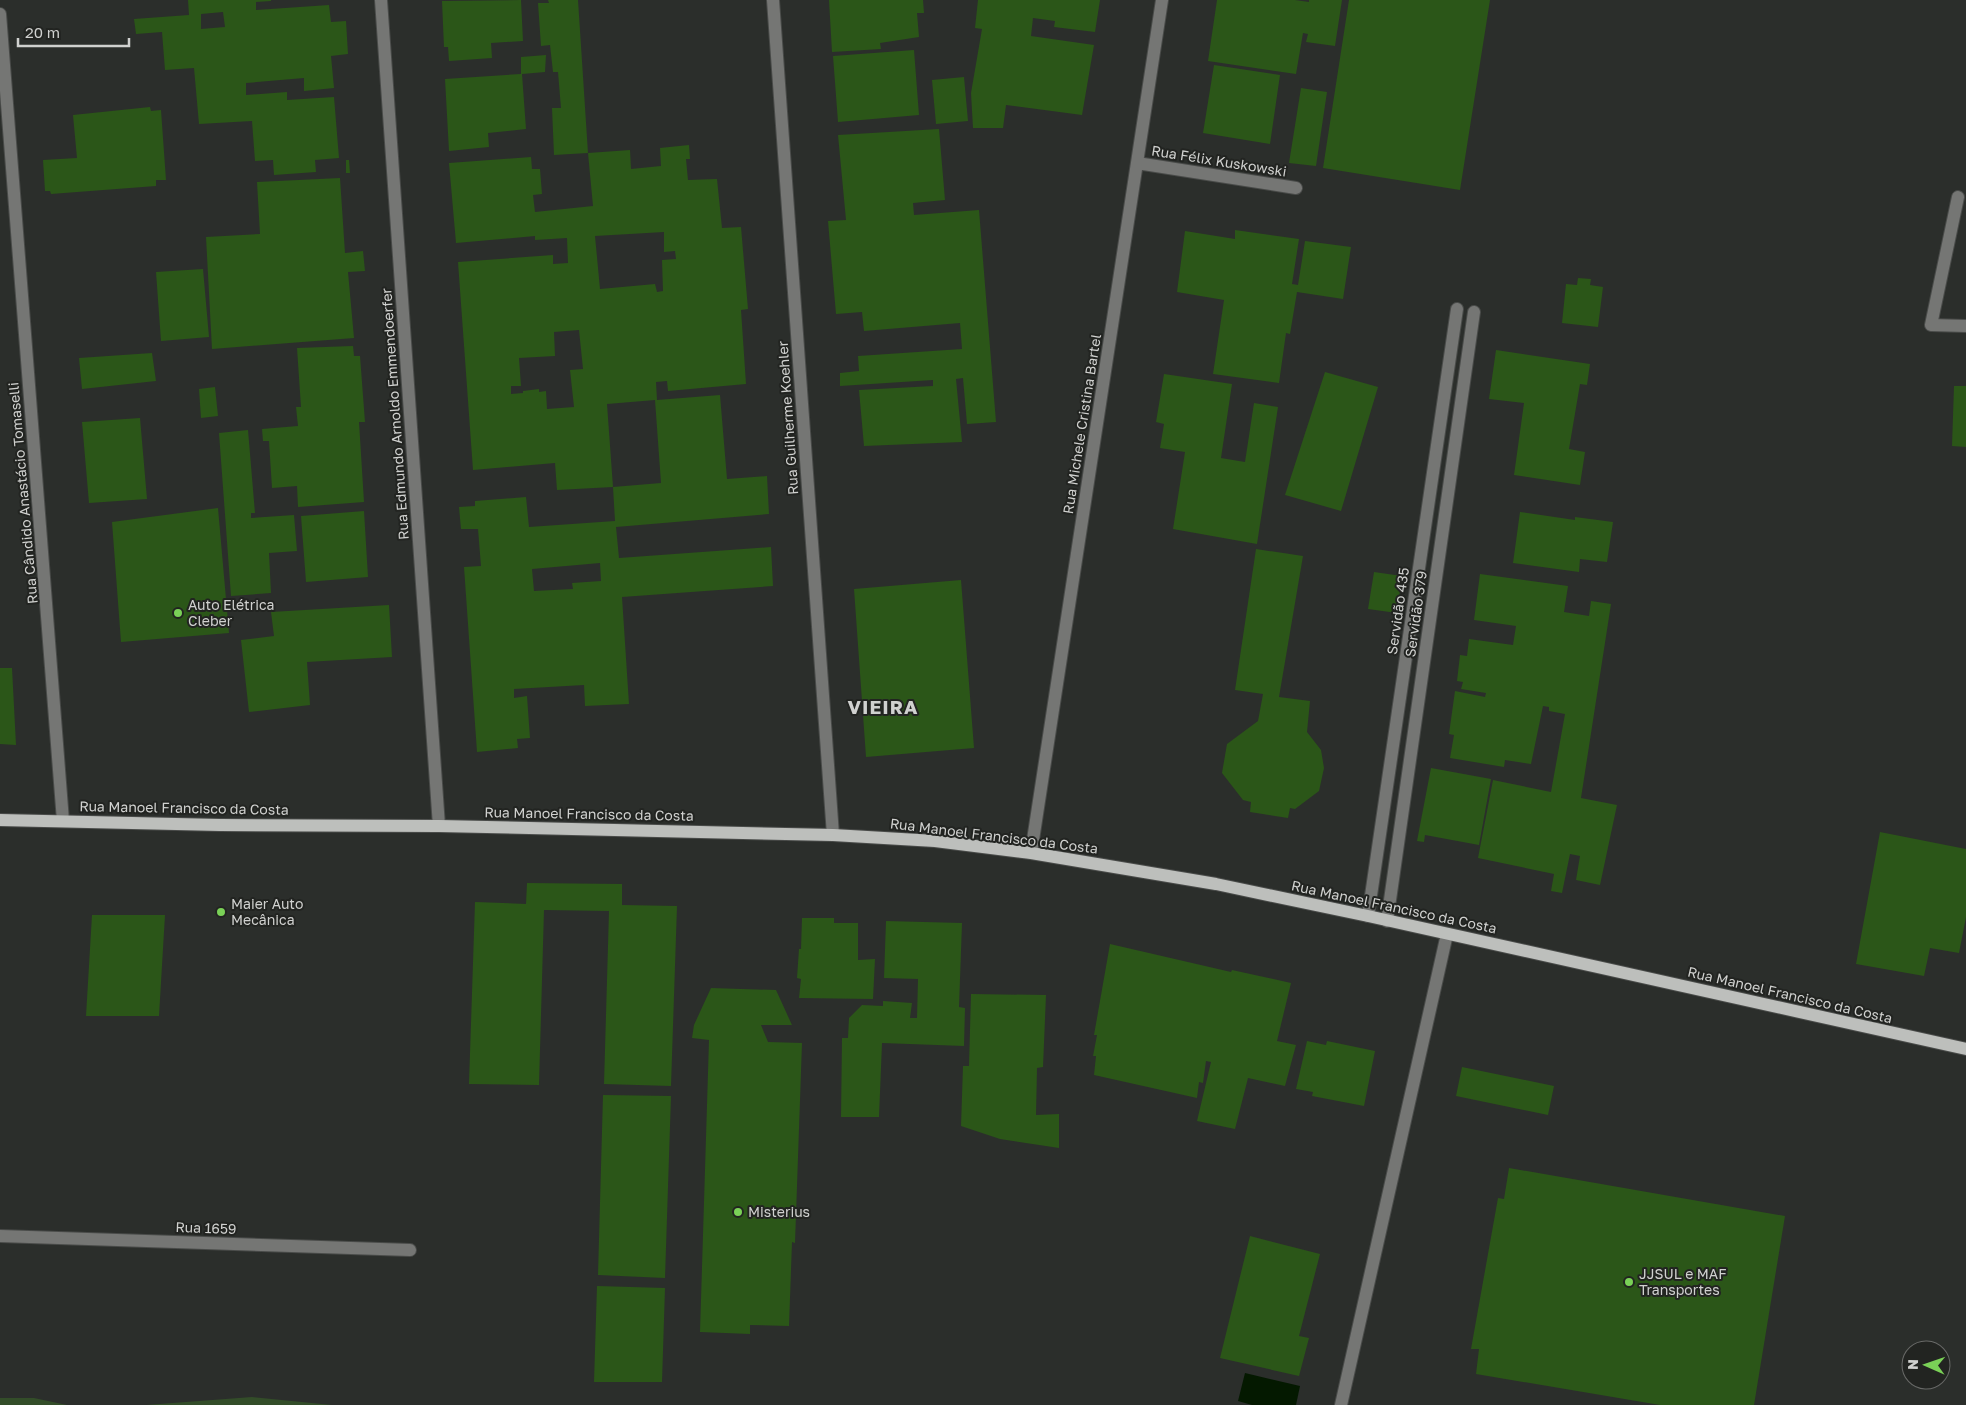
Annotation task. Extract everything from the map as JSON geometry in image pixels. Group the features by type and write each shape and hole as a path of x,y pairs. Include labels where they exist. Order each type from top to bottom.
{"main road":[{"name":"Rua Manoel Francisco da Costa","path":"0,820 833,834 935,841 1031,852 1216,884 1368,916 1966,1049"}],"street":[{"name":"Rua Edmundo Arnoldo Emmendoerfer","path":"381,0 439,826"},
{"name":"Rua Guilherme Koehler","path":"773,0 833,834"},
{"name":"Rua Michele Cristina Bartel","path":"1031,852 1162,0"},
{"name":"Rua Cândido Anastácio Tomaselli","path":"0,14 64,821"},
{"name":"Rua Félix Kuskowski","path":"1137,163 1296,188"},
{"path":"1958,197 1931,325 1966,326"},
{"name":"Servidão 435","path":"1368,916 1457,309"},
{"name":"Servidão 379","path":"1387,921 1474,312"},
{"path":"1341,1405 1446,934"},
{"name":"Rua 1659","path":"0,1236 410,1250"}],"green space":[{"path":"252,1397 332,1405 146,1405"},
{"path":"0,1398 34,1398 67,1405 0,1405"}],"shaded area":[{"path":"1245,1373 1300,1386 1296,1405 1252,1405 1238,1401"}],"building":[{"path":"188,0 271,0 256,2 256,10 329,5 331,22 346,21 348,54 331,56 334,88 304,91 304,78 246,83 246,95 287,92 287,100 334,97 339,158 315,160 316,172 274,175 273,160 255,161 252,121 199,124 194,68 165,70 162,32 136,34 134,19 189,15","holes":["223,12 225,27 201,29 201,14"]},
{"path":"521,0 523,41 491,43 492,58 449,61 448,47 444,47 442,1"},
{"path":"548,0 578,0 588,153 554,155 552,108 561,108 558,72 553,72 550,45 541,46 538,3 549,3"},
{"path":"829,0 923,0 924,13 917,13 919,37 880,43 881,49 832,52"},
{"path":"978,0 1100,0 1095,32 1054,27 1055,21 1033,18 1031,36 1094,45 1082,115 1006,105 1003,128 973,128 971,93 982,29 975,28"},
{"path":"1217,0 1295,0 1309,2 1309,0 1342,0 1335,46 1306,42 1308,34 1303,33 1296,74 1208,61"},
{"path":"1349,0 1490,0 1460,190 1323,168"},
{"path":"914,50 919,115 838,122 833,56"},
{"path":"546,55 545,72 522,74 526,129 488,133 489,147 449,151 445,79 521,74 521,57"},
{"path":"1214,65 1280,75 1270,144 1203,133"},
{"path":"964,77 968,121 936,124 932,80"},
{"path":"1301,88 1327,92 1316,166 1289,163"},
{"path":"150,107 151,111 161,110 166,180 156,180 156,186 51,194 50,191 45,191 43,160 77,158 73,115"},
{"path":"939,129 945,200 913,203 914,215 979,210 996,422 967,424 963,378 956,379 962,442 864,446 859,390 933,386 933,380 840,386 840,373 859,371 858,356 962,349 960,323 864,331 862,312 836,314 828,221 846,220 838,135"},
{"path":"689,145 690,159 686,159 688,180 717,179 722,228 741,227 748,309 741,310 746,384 668,391 667,381 656,382 657,400 720,395 727,479 767,476 769,514 616,527 619,558 771,547 773,586 622,597 629,704 585,706 584,685 514,689 514,698 527,696 530,738 517,739 518,748 477,752 464,567 481,566 478,529 461,529 459,507 475,506 475,501 526,497 529,527 615,521 613,487 557,490 555,463 473,470 458,262 553,255 553,264 568,263 567,238 535,240 535,236 456,243 449,163 531,157 532,169 540,169 542,194 533,195 535,212 593,206 588,153 630,150 631,169 661,166 660,148","holes":["664,232 664,252 675,251 676,259 662,260 663,291 657,292 655,284 600,289 595,236","579,330 583,369 570,370 574,407 547,409 546,391 539,392 539,389 511,394 511,386 521,386 519,358 555,356 554,332","655,400 661,483 613,487 607,404","600,563 601,581 572,583 573,589 534,591 532,569"]},
{"path":"346,160 349,160 350,173 346,173"},
{"path":"340,178 345,253 363,251 365,271 348,272 354,338 212,349 206,237 260,234 257,182"},
{"path":"1235,230 1299,239 1292,284 1298,285 1305,241 1351,247 1343,299 1297,292 1290,334 1286,333 1279,383 1213,374 1224,300 1177,292 1185,231 1235,239"},
{"path":"203,269 209,337 161,341 156,272"},
{"path":"1578,278 1591,279 1590,285 1603,287 1598,327 1562,323 1566,284 1577,285"},
{"path":"353,346 354,356 360,356 365,422 359,422 364,502 298,507 297,486 272,488 269,441 263,441 262,429 298,426 296,407 301,407 297,348"},
{"path":"1496,350 1590,364 1587,385 1580,384 1569,449 1585,452 1580,485 1514,475 1524,403 1489,399"},
{"path":"152,353 156,381 82,389 79,358"},
{"path":"1325,372 1378,387 1341,511 1285,495"},
{"path":"1164,374 1232,384 1221,458 1245,462 1254,403 1278,407 1257,544 1173,529 1185,452 1160,448 1164,424 1156,422"},
{"path":"1954,386 1966,386 1966,447 1952,446"},
{"path":"215,387 218,416 201,418 199,389"},
{"path":"140,418 147,499 89,503 82,422"},
{"path":"248,430 255,513 251,513 251,518 294,515 297,551 269,553 271,593 231,596 219,433"},
{"path":"218,508 229,633 121,642 112,522"},
{"path":"364,511 368,577 306,582 301,516"},
{"path":"1520,512 1575,520 1575,517 1613,522 1607,562 1580,559 1579,572 1513,563"},
{"path":"1256,549 1303,556 1279,697 1310,701 1307,732 1321,750 1324,768 1319,791 1295,809 1290,808 1288,818 1250,812 1251,802 1243,800 1222,773 1227,744 1258,721 1263,694 1235,690"},
{"path":"1374,572 1402,576 1397,613 1368,609"},
{"path":"1480,574 1568,586 1564,612 1589,616 1591,601 1611,604 1581,798 1617,805 1600,885 1576,880 1580,856 1570,854 1562,893 1551,891 1554,874 1478,858 1493,780 1551,792 1565,714 1549,711 1549,707 1543,706 1531,764 1505,760 1504,767 1450,758 1454,735 1449,734 1455,691 1485,697 1486,693 1461,689 1463,682 1457,681 1460,655 1467,656 1469,639 1513,645 1516,626 1474,620"},
{"path":"961,580 974,748 866,757 854,589"},
{"path":"389,605 392,657 307,662 310,705 249,712 241,640 274,636 271,612"},
{"path":"0,668 12,668 16,745 0,744"},
{"path":"1431,768 1491,779 1479,845 1425,835 1424,842 1417,841"},
{"path":"1880,832 1966,849 1966,917 1959,953 1930,948 1924,976 1856,964"},
{"path":"527,883 622,884 622,905 677,906 671,1086 604,1084 609,911 544,910 539,1085 469,1084 475,902 526,904"},
{"path":"92,915 165,915 159,1016 86,1016"},
{"path":"802,918 834,918 834,923 858,923 858,960 875,959 873,999 799,998 801,979 797,978 799,949 801,949"},
{"path":"886,921 962,923 959,1007 965,1008 964,1046 882,1043 879,1117 841,1117 842,1038 848,1038 849,1018 862,1005 883,1006 883,1001 912,1003 910,1018 917,1018 918,979 884,978"},
{"path":"1110,944 1231,972 1232,970 1291,983 1277,1041 1296,1045 1285,1086 1248,1078 1235,1129 1197,1121 1211,1062 1206,1061 1203,1083 1199,1082 1197,1098 1094,1075 1096,1056 1093,1056 1097,1035 1094,1035"},
{"path":"711,988 776,990 792,1025 761,1025 768,1042 802,1043 795,1243 792,1242 789,1326 750,1325 750,1334 700,1332 709,1040 692,1038 694,1025"},
{"path":"971,994 1046,995 1043,1067 1037,1068 1036,1115 1059,1114 1059,1148 1000,1139 961,1126 963,1066 969,1066"},
{"path":"1307,1041 1326,1045 1327,1041 1375,1051 1364,1106 1312,1096 1313,1092 1296,1089"},
{"path":"1462,1067 1554,1086 1548,1115 1456,1096"},
{"path":"603,1095 671,1096 665,1278 598,1275"},
{"name":"JJSUL e MAF Transportes","path":"1509,1168 1785,1216 1754,1405 1660,1405 1476,1374 1479,1349 1471,1349 1498,1198 1504,1199"},
{"path":"1250,1236 1320,1254 1299,1336 1309,1338 1299,1376 1220,1358"},
{"path":"597,1286 665,1288 662,1382 594,1382"}],"place":[{"name":"Auto Elétrica Cleber","path":"178,613"},
{"name":"Maier Auto Mecânica","path":"221,912"},
{"name":"Misterius","path":"738,1212"},
{"name":"JJSUL e MAF Transportes","path":"1629,1282"}],"district":[{"name":"VIEIRA","path":"883,707"}]}
